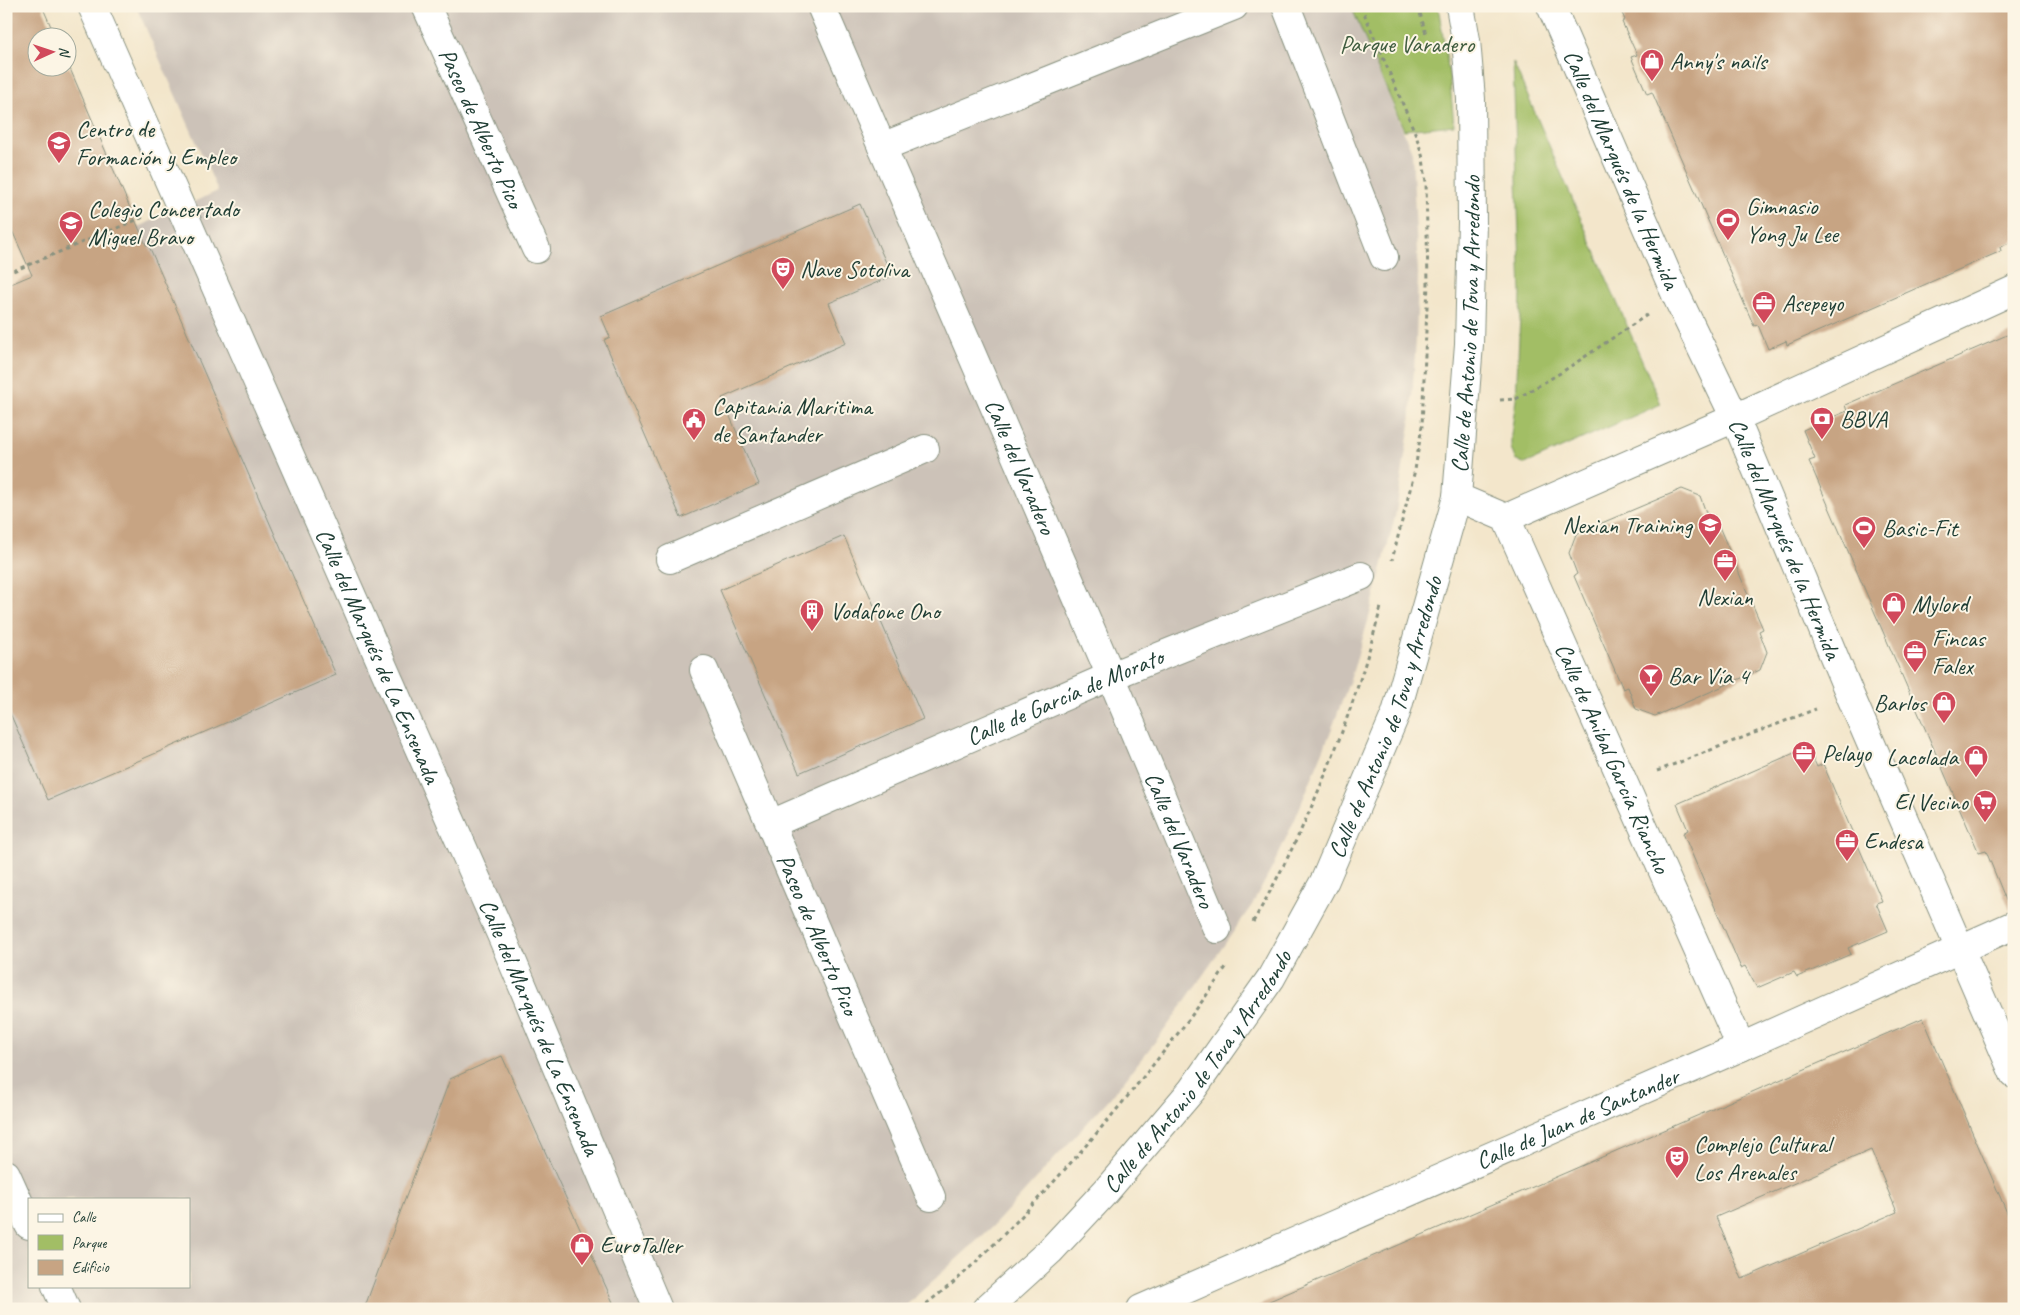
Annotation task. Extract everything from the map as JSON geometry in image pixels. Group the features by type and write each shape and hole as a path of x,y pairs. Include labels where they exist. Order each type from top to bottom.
{"street":[{"name":"Calle del Marqués de La Ensenada","path":"92,6 503,939 658,1309"},
{"name":"Paseo de Alberto Pico","path":"426,6 536,249"},
{"name":"Calle del Varadero","path":"821,6 1111,676 1217,929"},
{"path":"882,147 1234,6"},
{"path":"1286,6 1384,257"},
{"name":"Calle de Antonio de Tova y Arredondo","path":"986,1309 1050,1250 1102,1195 1192,1090 1271,978 1325,880 1396,713 1457,497 1469,344 1472,170 1471,99 1466,40 1460,6"},
{"name":"Calle del Marqués de la Hermida","path":"1551,6 1676,295 1735,418 1850,695 2014,1074"},
{"path":"1457,497 1506,518 1735,418 2014,290"},
{"path":"670,560 925,449"},
{"name":"Calle de Anibal García Riancho","path":"1506,518 1741,1047"},
{"name":"Calle de García de Morato","path":"770,824 1111,676 1361,576"},
{"name":"Paseo de Alberto Pico","path":"704,670 930,1197"},
{"name":"Calle de Juan de Santander","path":"1141,1309 1741,1047 2014,925"},
{"path":"6,1174 28,1223"},
{"path":"57,1288 66,1309"}],"path":[{"path":"1361,6 1416,135 1423,158 1426,182 1428,283 1422,426 1415,470 1391,565"},
{"path":"6,274 117,229"},
{"path":"1464,401 1516,399 1562,372 1676,295"},
{"path":"1251,926 1280,871 1323,778 1353,700 1383,599"},
{"path":"1624,784 1850,695"},
{"path":"920,1309 960,1277 1010,1229 1061,1174 1152,1067 1206,997 1232,959"}],"shaded area":[{"path":"136,6 1351,6 1412,152 1418,273 1416,340 1410,425 1395,517 1368,621 1351,677 1295,819 1252,905 1166,1028 1110,1098 993,1226 902,1309 6,1309 6,286 218,191"},
{"name":"Colegio Concertado Miguel Bravo","path":"6,217 120,236 6,286"}],"green space":[{"name":"Parque Varadero","path":"1351,6 1438,6 1449,73 1454,125 1404,130"},
{"path":"1513,62 1661,404 1525,464 1515,459 1511,448 1516,399 1521,295"}],"building":[{"path":"6,6 42,6 52,28 28,28 28,78 74,78 336,675 48,800 6,704 6,286 32,275 6,217"},
{"path":"1619,6 2014,6 2014,241 2000,247 2001,251 1858,314 1787,345 1786,341 1768,349 1758,325 1754,326 1652,92 1647,94 1631,57 1637,55 1622,22 1625,20"},
{"path":"860,204 892,276 829,303 846,343 722,398 759,484 681,518 604,340 610,337 601,316"},
{"path":"2014,332 2014,910 2010,910 1986,851 1979,853 1809,461 1815,459 1803,430 1847,411 1845,405"},
{"path":"1682,489 1700,496 1708,518 1714,515 1763,629 1759,631 1767,652 1760,670 1655,716 1636,709 1628,687 1623,689 1574,576 1577,574 1569,553 1576,534"},
{"name":"Vodafone Ono","path":"844,536 923,719 799,773 720,590"},
{"path":"1808,747 1817,767 1823,764 1882,901 1876,903 1888,931 1848,948 1851,954 1797,977 1794,972 1757,988 1745,966 1741,968 1683,833 1688,830 1677,804"},
{"name":"Complejo Cultural Los Arenales","path":"1923,1018 2014,1229 2014,1309 1251,1309","holes":["1871,1150 1897,1212 1742,1279 1716,1217"]},
{"path":"502,1056 616,1309 364,1309 450,1079"}],"place":[{"name":"Anny's nails","path":"1652,82"},
{"name":"Centro de Formación y Empleo","path":"59,164"},
{"name":"Gimnasio Yong Ju Lee","path":"1728,241"},
{"name":"Colegio Concertado Miguel Bravo","path":"71,244"},
{"name":"Nave Sotoliva","path":"783,290"},
{"name":"Asepeyo","path":"1764,324"},
{"name":"BBVA","path":"1822,440"},
{"name":"Capitania Maritima de Santander","path":"694,441"},
{"name":"Nexian Training","path":"1710,546"},
{"name":"Basic-Fit","path":"1864,549"},
{"name":"Nexian","path":"1725,582"},
{"name":"Mylord","path":"1894,625"},
{"name":"Vodafone Ono","path":"812,632"},
{"name":"Fincas Falex","path":"1915,673"},
{"name":"Bar Vía 4","path":"1651,697"},
{"name":"Barlos","path":"1944,724"},
{"name":"Pelayo","path":"1804,774"},
{"name":"Lacolada","path":"1976,778"},
{"name":"El Vecino","path":"1985,823"},
{"name":"Endesa","path":"1847,862"},
{"name":"Complejo Cultural Los Arenales","path":"1677,1179"},
{"name":"EuroTaller","path":"582,1266"}]}
